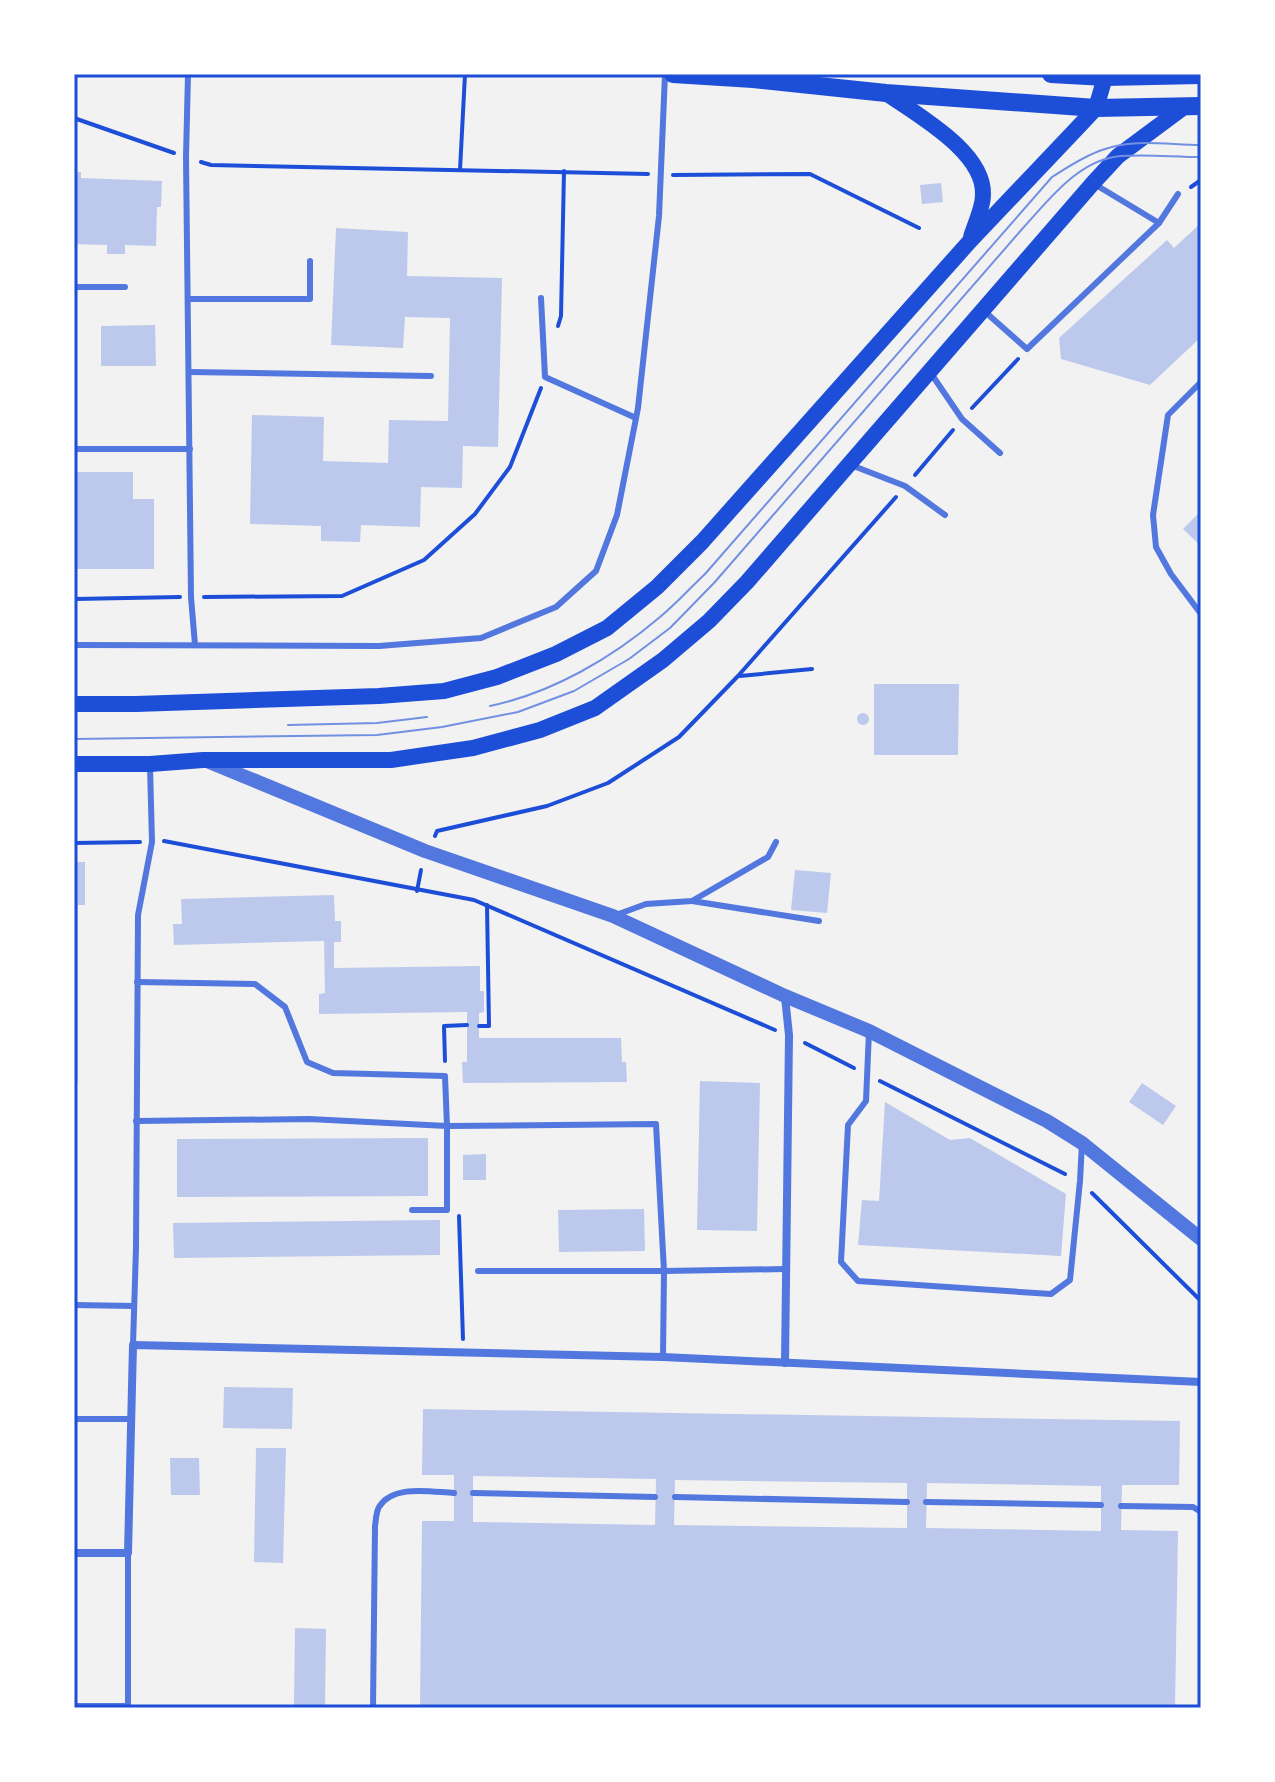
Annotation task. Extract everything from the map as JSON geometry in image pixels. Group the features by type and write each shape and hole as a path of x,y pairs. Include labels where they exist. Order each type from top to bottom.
{"main road":[{"path":"673,74 753,76 886,93 1096,108 1193,106"},
{"path":"1051,74 1105,77 1201,75"},
{"path":"74,704 379,696 444,691 497,677 569,648 607,628 657,587 702,542 970,241 1096,108 1105,77"},
{"path":"886,93 965,152 980,174 983,195 970,241"},
{"path":"74,764 391,760 473,748 540,730 595,708 663,660 709,621 747,582 1118,156 1193,106"}],"street":[{"path":"203,760 425,851 613,916 785,996 869,1031 1024,1109 1082,1143 1201,1239"},
{"path":"785,996 789,1035 785,1363"},
{"path":"74,1553 128,1553 133,1345 663,1357 1201,1382"}],"lane":[{"path":"188,74 186,157 191,597 195,645"},
{"path":"74,645 379,646 481,638 556,607 596,571 617,515 636,418 659,216 665,74"},
{"path":"1093,183 1159,223"},
{"path":"983,309 1027,349 1159,223 1178,194"},
{"path":"188,299 310,299 310,261"},
{"path":"74,287 125,287"},
{"path":"541,298 545,377 636,418"},
{"path":"929,371 962,419 1000,453"},
{"path":"189,372 431,376"},
{"path":"1201,382 1168,415 1153,515 1156,547 1171,574 1201,614"},
{"path":"74,449 190,449"},
{"path":"848,463 905,486 945,515"},
{"path":"133,1345 138,915 152,842 150,764"},
{"path":"692,901 768,857 776,842"},
{"path":"613,916 646,904 692,901 819,921"},
{"path":"137,982 255,984 285,1007 307,1062 333,1073 445,1076 447,1210 412,1210"},
{"path":"869,1031 866,1101 848,1125 841,1262 858,1281 1051,1294 1070,1280 1082,1143"},
{"path":"136,1121 309,1119 447,1126 656,1124 664,1271 663,1357"},
{"path":"478,1271 785,1269"},
{"path":"74,1305 134,1306"},
{"path":"74,1419 130,1419"},
{"path":"373,1708 375,1526 378,1508 391,1495 405,1492 454,1493"},
{"path":"473,1493 655,1497"},
{"path":"675,1497 907,1502"},
{"path":"926,1502 1101,1505"},
{"path":"1121,1506 1193,1507 1201,1512"},
{"path":"74,1706 128,1707 128,1553"}],"path":[{"path":"460,170 465,74"},
{"path":"74,118 211,165 661,175 810,174 919,228"},
{"path":"561,292 564,171"},
{"path":"425,851 437,831 547,806 608,783 679,737 738,676 1027,349"},
{"path":"74,599 342,596 424,560 475,514 510,467 545,377"},
{"path":"738,676 812,669"},
{"path":"74,843 168,841 487,905 789,1035 1080,1181 1201,1301"},
{"path":"479,1026 489,1026 487,905"},
{"path":"445,1076 444,1026 467,1025"},
{"path":"447,1210 459,1209 463,1339"}],"building":[{"path":"74,172 81,172 81,178 162,181 161,207 157,207 156,246 125,245 125,254 107,254 107,245 74,244"},
{"path":"941,183 943,202 922,204 920,185"},
{"path":"1201,223 1201,337 1150,385 1061,359 1059,338 1167,240 1174,248"},
{"path":"336,228 408,232 407,276 502,278 498,447 463,446 462,488 421,487 420,527 361,525 360,542 321,541 321,526 250,524 252,415 324,417 323,461 388,463 389,420 448,421 450,318 405,317 403,348 331,345"},
{"path":"155,325 156,366 101,366 101,326"},
{"path":"74,472 133,472 133,499 154,499 154,569 74,569"},
{"path":"1201,511 1201,546 1183,529"},
{"path":"874,684 959,684 958,755 874,755"},
{"path":"863,713 869,719 863,725 857,719"},
{"path":"74,862 85,862 85,905 78,905 78,1082 74,1082"},
{"path":"795,870 831,873 827,913 791,910"},
{"path":"334,895 335,921 341,921 341,942 334,942 334,968 480,966 484,1012 479,1013 479,1038 621,1038 627,1082 463,1083 462,1062 467,1062 467,1012 319,1014 319,994 325,993 324,941 174,945 173,924 182,924 181,899"},
{"path":"700,1081 760,1083 757,1231 697,1230"},
{"path":"1142,1083 1176,1106 1163,1125 1129,1102"},
{"path":"885,1102 950,1140 970,1138 1066,1194 1061,1256 858,1245 862,1200 879,1201"},
{"path":"428,1138 428,1196 177,1197 177,1139"},
{"path":"486,1154 486,1180 463,1180 463,1155"},
{"path":"644,1209 645,1251 559,1252 558,1210"},
{"path":"440,1220 440,1255 174,1258 173,1223"},
{"path":"224,1387 293,1388 292,1429 223,1428"},
{"path":"423,1409 1180,1421 1179,1485 1122,1485 1121,1530 1178,1531 1175,1708 420,1708 422,1521 454,1521 454,1475 422,1475","holes":["473,1476 656,1479 655,1525 473,1522","675,1480 907,1483 907,1528 674,1525","927,1483 1101,1486 1101,1531 926,1528"]},
{"path":"256,1448 286,1448 283,1563 254,1562"},
{"path":"170,1458 199,1458 200,1495 171,1495"},
{"path":"295,1628 326,1629 325,1708 294,1707"}],"tram line":[{"path":"490,706 536,692 580,672 622,646 672,607 705,574 1052,177 1089,155 1114,146 1138,143 1201,145"},
{"path":"74,739 377,735 442,727 518,712 574,691 629,659 670,628 714,583 1023,228 1066,183 1092,165 1121,156 1201,157"},
{"path":"288,725 377,723 427,717"}]}
